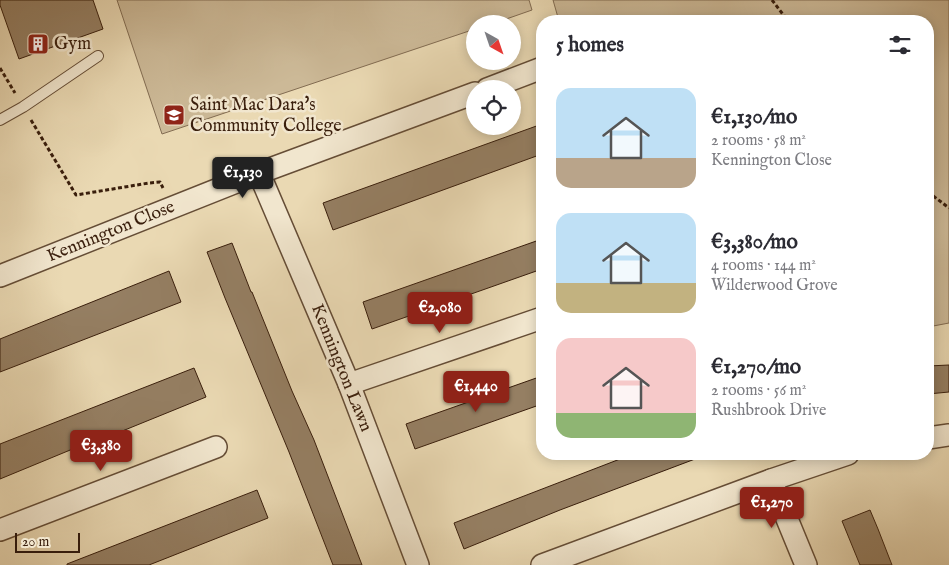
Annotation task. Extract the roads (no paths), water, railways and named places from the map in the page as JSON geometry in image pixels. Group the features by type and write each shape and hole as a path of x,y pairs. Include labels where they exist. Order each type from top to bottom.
{"street":[{"path":"511,80 536,70"},
{"name":"Kennington Close","path":"0,276 259,173 466,96"},
{"name":"Kennington Lawn","path":"259,173 349,384 418,565"},
{"path":"349,384 536,320"},
{"path":"934,437 949,435"},
{"path":"0,530 216,446"},
{"path":"549,564 771,480 830,460"},
{"path":"771,480 806,565"}],"lane":[{"path":"0,120 23,107 98,56"}],"place":[{"name":"Gym","path":"38,44"},
{"name":"Saint Mac Dara's Community College","path":"174,115"}]}
